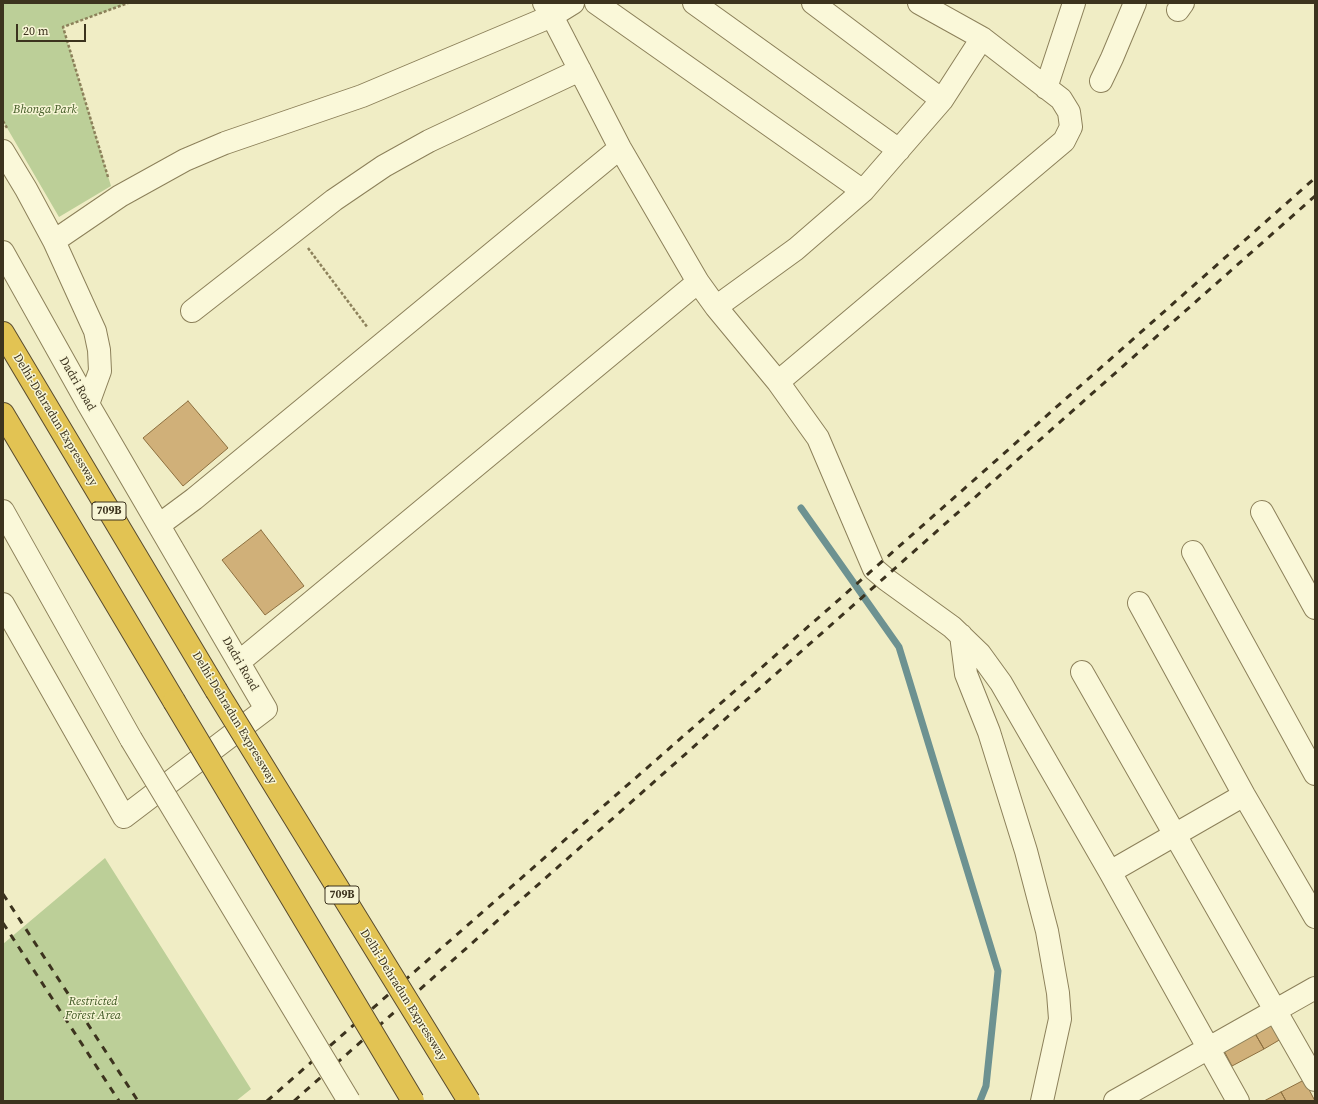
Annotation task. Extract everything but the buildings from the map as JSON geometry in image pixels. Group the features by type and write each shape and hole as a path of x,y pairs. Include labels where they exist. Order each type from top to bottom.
{"highway":[{"name":"Delhi-Dehradun Expressway","path":"3,333 216,690 468,1101"},
{"path":"3,414 413,1101"}],"street":[{"path":"54,241 120,196 185,160 225,143 362,96 548,9 573,3"},
{"path":"596,3 862,191"},
{"path":"694,3 899,150"},
{"path":"813,3 942,100"},
{"path":"778,382 1064,140 1072,126 1069,112 1061,99 982,38 919,3"},
{"path":"1046,88 1074,3"},
{"path":"1101,81 1135,3"},
{"path":"548,9 620,148 698,282 716,307 778,382 818,438 874,569 886,580 961,635 980,654 1002,683 1238,1101"},
{"path":"716,307 796,249 862,191 942,100 982,38"},
{"path":"192,311 334,200 384,166 429,141 580,70"},
{"path":"7,143 95,331 99,350 100,371 88,404"},
{"path":"160,526 620,148"},
{"name":"Dadri Road","path":"3,252 88,404 266,709 124,817 3,604"},
{"path":"239,662 698,282"},
{"path":"3,512 131,739 350,1101"},
{"path":"1262,512 1315,608"},
{"path":"1193,552 1315,774"},
{"path":"1139,603 1244,795 1315,917"},
{"path":"961,635 966,674 990,732 1028,858 1047,931 1058,992 1060,1019 1042,1101"},
{"path":"1082,672 1315,1080"},
{"path":"1110,872 1244,795"},
{"path":"1115,1101 1141,1094 1209,1048 1275,1009 1315,988"}],"path":[{"path":"109,178 63,27 128,3"},
{"path":"3,121 7,143"},
{"path":"295,230 381,345"}],"green space":[{"name":"Bhonga Park","path":"3,3 128,3 63,27 111,186 59,217 3,121"},
{"name":"Restricted Forest Area","path":"105,858 251,1089 236,1101 3,1101 3,944"}],"waterway":[{"path":"801,508 899,647 998,971 986,1086 980,1101"}],"railway":[{"path":"267,1101 834,604 1315,178"},
{"path":"294,1101 1315,196"},
{"path":"3,894 138,1101"},
{"path":"3,923 119,1101"}]}
